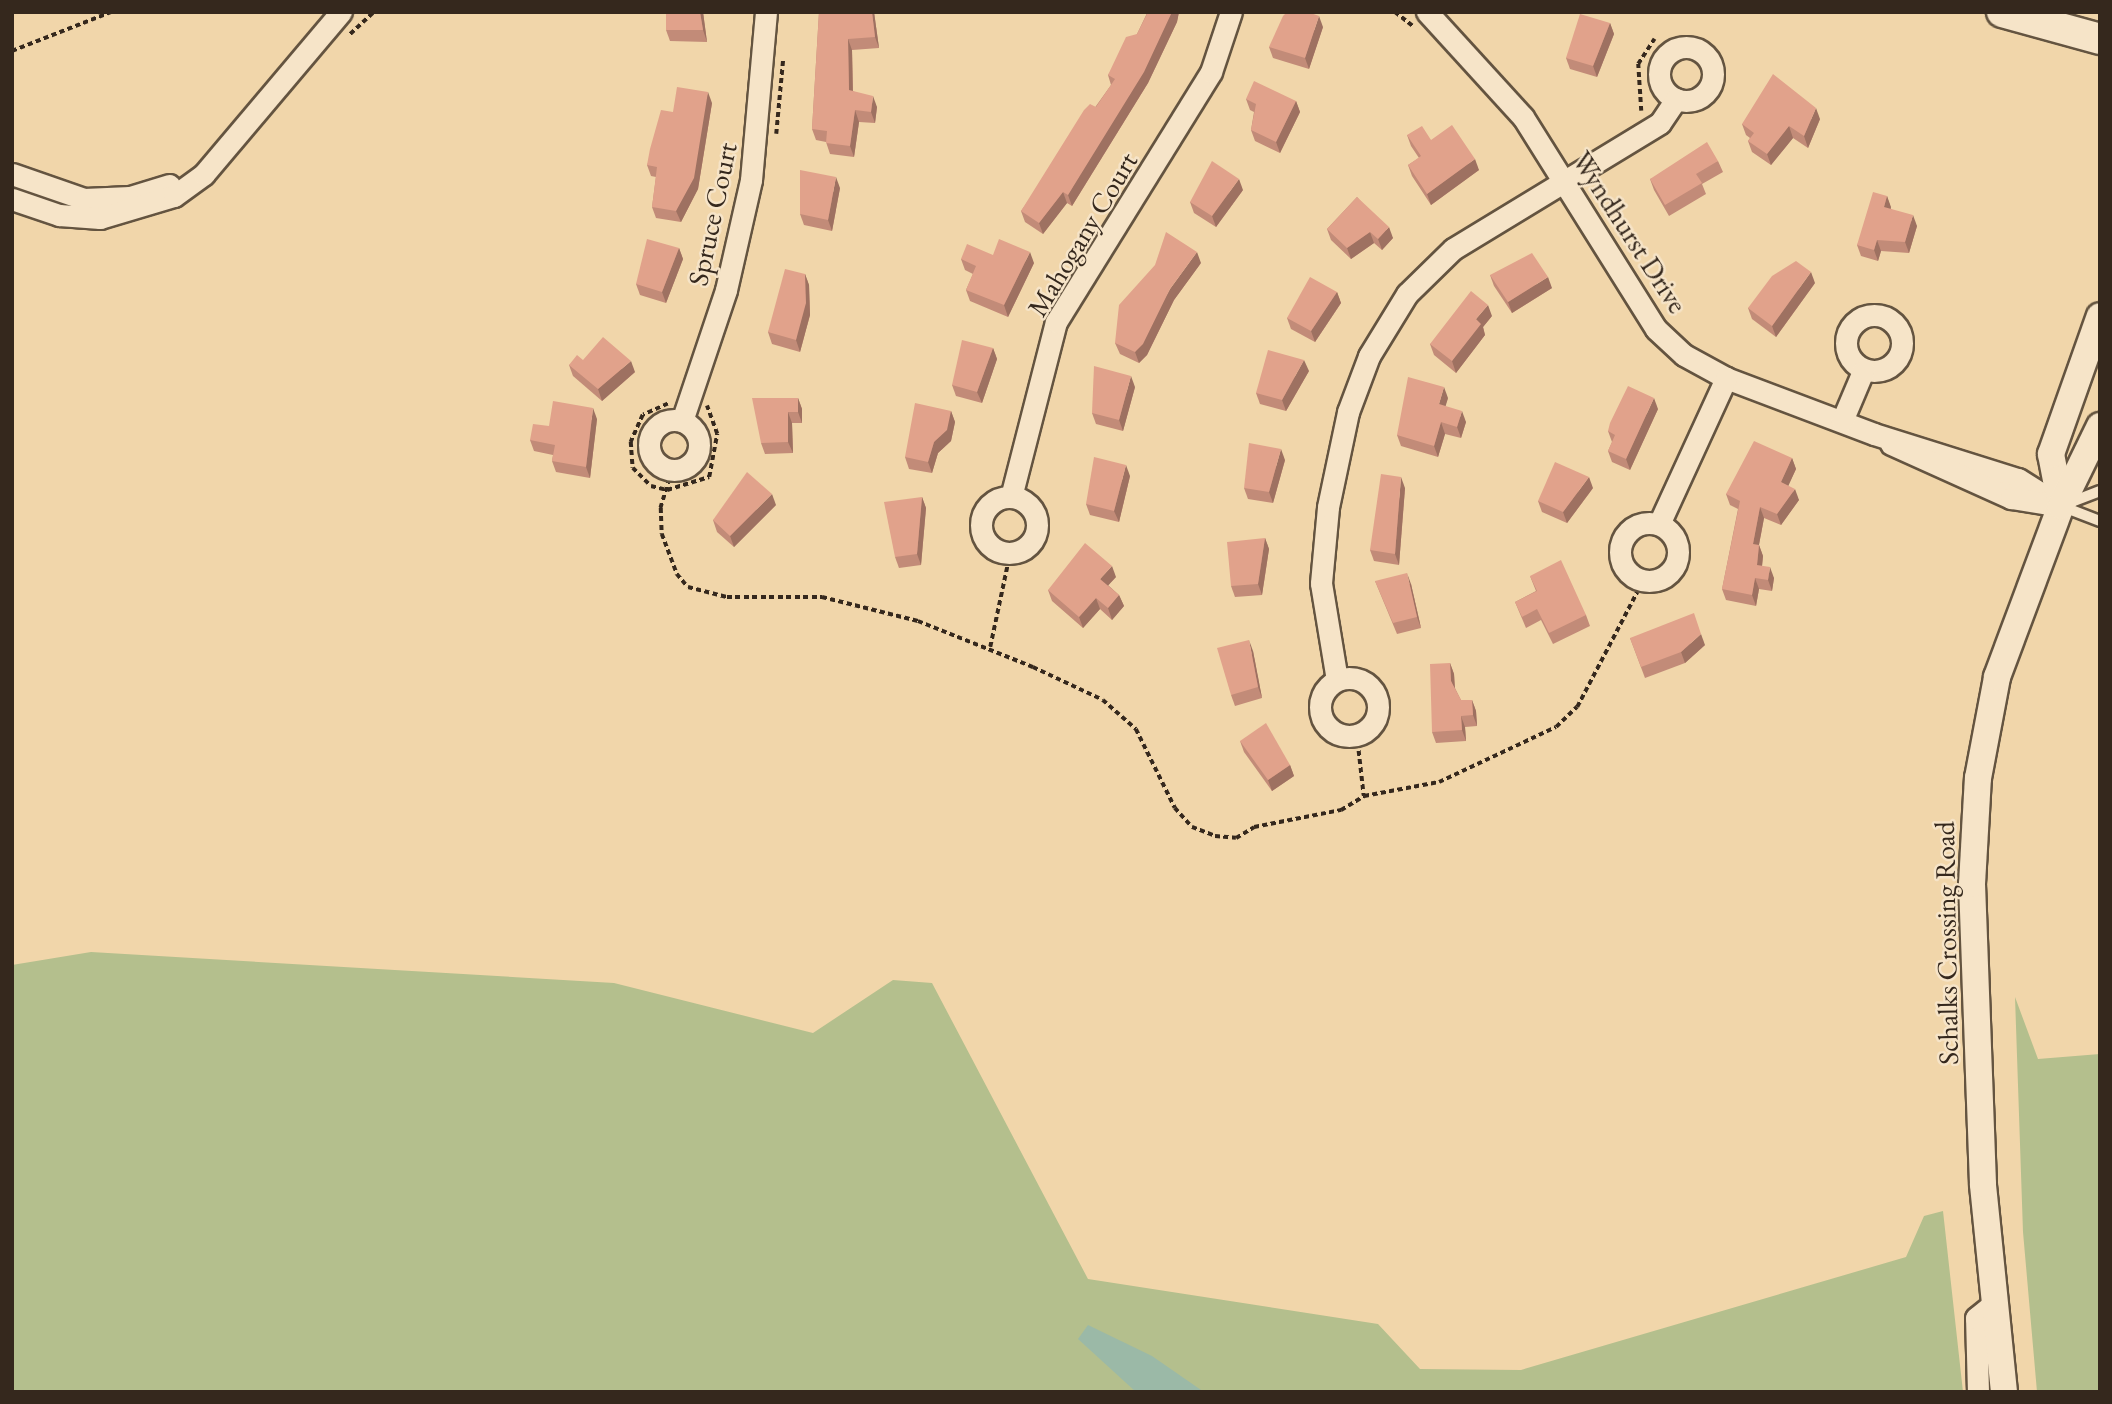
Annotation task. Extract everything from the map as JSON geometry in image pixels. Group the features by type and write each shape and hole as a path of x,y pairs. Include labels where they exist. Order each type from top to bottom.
{"main road":[{"path":"2002,12 2100,39"}],"street":[{"path":"12,199 70,217 124,215 182,191 219,156 341,12"},
{"name":"Spruce Court","path":"682,421 726,290 751,180 766,12"},
{"name":"Mahogany Court","path":"1011,496 1056,322 1211,72 1231,12"},
{"name":"Wyndhurst Drive","path":"1427,12 1483,67 1563,180 1656,329 1684,355 1726,378 1874,434 1918,460 2011,498 2061,506"},
{"path":"1337,680 1321,583 1328,507 1348,412 1369,356 1407,294 1453,250 1563,180 1660,123 1676,99"},
{"path":"12,174 45,190 107,200 167,186 219,156"},
{"path":"2061,506 2051,454 2100,316"},
{"path":"1842,421 1864,369"},
{"path":"1659,524 1726,378"},
{"path":"682,421 695,431 698,454 685,469 673,471 652,457 651,436 664,422 682,421"},
{"name":"Schalks Crossing Road","path":"2004,1392 1993,1304 1973,836 1997,677 2061,506 2100,426"},
{"path":"1011,496 1027,503 1037,526 1030,543 1010,553 989,544 981,528 984,510 1011,496"},
{"path":"1659,524 1675,538 1677,561 1660,580 1643,581 1624,569 1622,539 1637,525 1659,524"},
{"path":"1355,678 1376,695 1376,716 1357,734 1336,732 1323,720 1320,702 1337,680 1355,678"},
{"path":"1978,1392 1976,1318 1993,1304"}],"lane":[{"path":"2061,506 2100,491"},
{"path":"2061,506 2100,521"}],"path":[{"path":"12,51 111,12"},
{"path":"673,471 661,509 662,534 671,563 688,587 727,597 822,597 990,647 1103,700 1136,729 1175,808 1203,832 1236,838 1254,827 1341,810 1364,796 1439,782 1570,719 1643,581"},
{"path":"990,647 1010,553"},
{"path":"1357,734 1364,796"}],"green space":[{"path":"91,952 614,983 813,1033 893,980 932,983 1088,1279 1378,1324 1420,1369 1521,1370 1906,1257 1924,1216 1943,1211 1963,1392 12,1392 12,965"},
{"path":"2015,997 2038,1059 2100,1054 2100,1392 2037,1392 2023,1232"}],"shaded area":[{"path":"1088,1325 1152,1356 1204,1392 1136,1392 1078,1339"}],"building":[{"path":"666,12 700,12 703,30 666,30"},
{"path":"819,12 872,12 875,37 848,39 849,90 873,96 871,112 855,110 850,146 826,143 827,131 812,129"},
{"path":"1148,12 1172,12 1144,72 1068,195 1063,192 1039,223 1021,211 1084,110 1090,104 1096,107 1115,79 1108,75 1126,37 1137,34"},
{"path":"1287,12 1308,12 1319,16 1305,58 1269,47"},
{"path":"1580,14 1610,23 1593,66 1566,58"},
{"path":"1773,74 1816,108 1804,136 1789,126 1767,154 1748,141 1754,133 1742,124"},
{"path":"1254,81 1296,101 1276,142 1251,130 1256,104 1246,99"},
{"path":"677,87 708,92 694,178 676,211 652,207 657,167 647,165 661,110 673,112"},
{"path":"1452,125 1475,159 1427,194 1408,165 1421,156 1407,135 1422,126 1431,140"},
{"path":"1707,142 1718,161 1696,174 1702,183 1665,205 1650,179"},
{"path":"1212,161 1239,179 1212,216 1190,202"},
{"path":"800,170 836,177 828,220 800,214"},
{"path":"1873,192 1887,196 1884,207 1913,215 1905,242 1877,240 1874,250 1857,245"},
{"path":"1357,197 1389,227 1378,239 1370,232 1347,248 1327,229"},
{"path":"1166,232 1197,252 1170,289 1143,344 1135,352 1115,343 1119,305 1155,265"},
{"path":"647,239 679,248 662,292 636,284"},
{"path":"999,239 1030,252 1004,305 966,290 976,266 961,259 967,244 993,255"},
{"path":"1532,253 1548,277 1508,302 1490,275"},
{"path":"1796,261 1811,272 1772,326 1748,308 1772,276"},
{"path":"785,269 805,274 806,303 796,340 768,332"},
{"path":"1310,277 1337,292 1311,331 1287,318"},
{"path":"1471,291 1488,305 1476,319 1481,324 1452,361 1430,344"},
{"path":"603,337 631,361 598,389 569,365 577,355 583,360"},
{"path":"962,340 993,348 977,392 952,385"},
{"path":"1268,350 1304,360 1282,400 1256,393"},
{"path":"1094,366 1131,376 1119,420 1092,413"},
{"path":"1408,377 1444,387 1439,404 1462,411 1457,427 1441,422 1434,446 1397,435"},
{"path":"1628,386 1654,398 1626,459 1608,451 1615,435 1608,431"},
{"path":"752,398 798,398 798,412 788,412 788,442 761,443"},
{"path":"553,401 593,408 586,467 552,461 555,445 530,440 533,424 549,426"},
{"path":"915,403 951,411 947,430 934,442 928,462 905,457"},
{"path":"1754,441 1792,458 1781,482 1795,489 1777,514 1760,507 1753,544 1759,545 1757,565 1770,567 1768,580 1755,578 1752,595 1722,589 1740,501 1726,494"},
{"path":"1249,443 1281,449 1269,492 1244,488"},
{"path":"1094,457 1126,465 1114,511 1086,504"},
{"path":"1555,462 1589,477 1563,512 1538,501"},
{"path":"747,472 772,494 730,536 713,520"},
{"path":"1381,474 1401,477 1395,554 1370,550"},
{"path":"922,497 917,554 895,557 884,502"},
{"path":"1265,538 1258,584 1231,586 1227,542"},
{"path":"1085,543 1112,566 1100,579 1119,595 1108,608 1096,598 1079,617 1048,590"},
{"path":"1561,560 1586,615 1549,633 1537,609 1522,617 1515,602 1537,591 1530,576"},
{"path":"1407,573 1417,617 1393,623 1375,581"},
{"path":"1694,613 1701,634 1681,652 1641,667 1630,638"},
{"path":"1249,640 1258,687 1231,695 1217,648"},
{"path":"1450,663 1451,681 1461,700 1472,700 1473,715 1461,716 1462,730 1432,732 1430,664"},
{"path":"1266,723 1290,765 1268,780 1240,741"}]}
